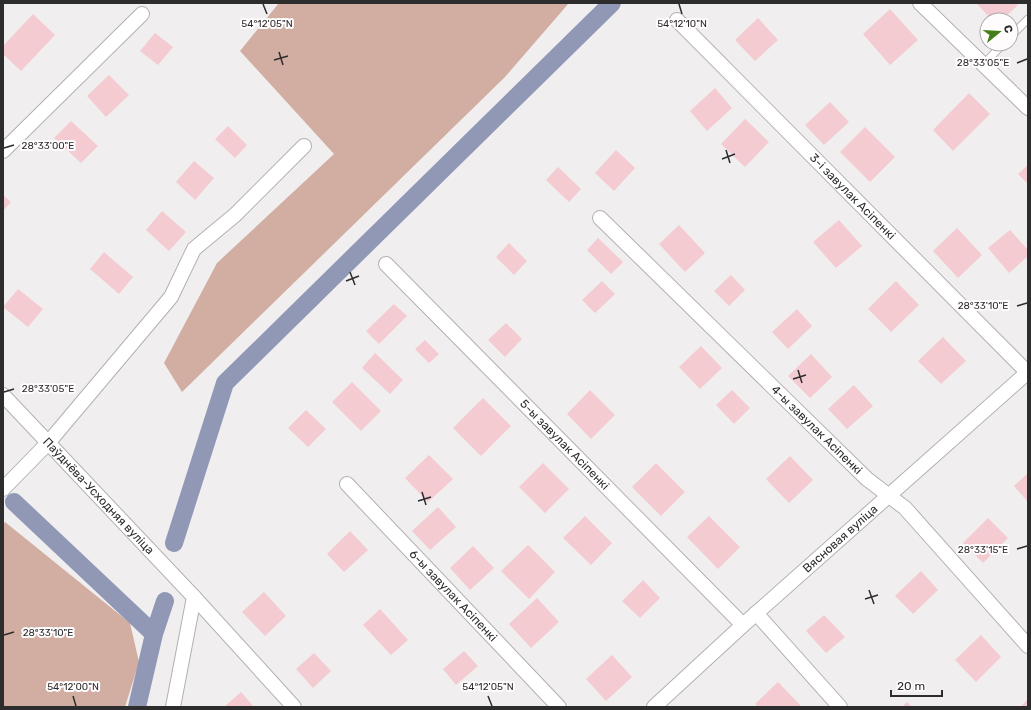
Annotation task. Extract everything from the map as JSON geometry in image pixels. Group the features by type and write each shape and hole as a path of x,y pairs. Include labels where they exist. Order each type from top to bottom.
{"street":[{"path":"920,3 1028,108"},
{"path":"3,151 142,14"},
{"name":"3-і завулак Асіпенкі","path":"677,20 1028,372"},
{"path":"3,489 48,443 171,297 194,249 235,215 304,146"},
{"name":"4-ы завулак Асіпенкі","path":"600,218 867,479 890,495 905,508 1028,646"},
{"name":"5-ы завулак Асіпенкі","path":"386,264 743,625"},
{"name":"Вясновая вуліца","path":"654,707 756,613 1028,372"},
{"name":"Паўднёва-Усходняя вуліца","path":"3,395 194,597 294,707"},
{"name":"6-ы завулак Асіпенкі","path":"347,484 559,707"},
{"path":"173,707 194,597"},
{"path":"756,613 840,707"}],"lane":[{"path":"1019,28 1028,19"},
{"path":"983,65 996,52"}],"shaded area":[{"path":"279,3 569,3 505,77 182,392 164,363 217,263 334,154 240,51"},
{"path":"5,522 130,623 139,662 125,707 3,707 3,525"}],"building":[{"path":"976,3 1016,3 1018,5 1011,12 984,12"},
{"path":"890,9 918,40 890,65 863,34"},
{"path":"33,14 55,35 21,71 3,54 3,46"},
{"path":"758,18 778,40 755,61 735,40"},
{"path":"155,33 173,47 158,65 140,51"},
{"path":"109,75 129,95 106,117 87,96"},
{"path":"715,88 732,108 707,131 690,111"},
{"path":"969,93 990,114 953,151 933,130"},
{"path":"830,102 849,122 824,145 805,125"},
{"path":"745,119 769,142 745,167 721,144"},
{"path":"71,121 98,146 81,163 54,138"},
{"path":"228,126 247,145 235,158 215,139"},
{"path":"865,127 895,157 870,182 840,152"},
{"path":"616,150 635,168 614,191 595,173"},
{"path":"194,161 214,178 195,200 176,182"},
{"path":"1028,165 1028,184 1018,174"},
{"path":"558,167 581,189 569,202 546,180"},
{"path":"3,195 11,202 3,211"},
{"path":"162,211 186,232 169,251 146,230"},
{"path":"839,220 862,246 836,268 813,242"},
{"path":"679,225 705,253 685,272 659,244"},
{"path":"957,228 982,255 958,278 933,251"},
{"path":"1010,230 1028,250 1028,256 1009,273 988,248"},
{"path":"598,238 623,262 611,274 587,250"},
{"path":"509,243 527,261 514,275 496,257"},
{"path":"104,252 133,277 119,294 90,269"},
{"path":"731,275 745,290 729,306 714,291"},
{"path":"602,281 615,294 595,313 582,300"},
{"path":"896,281 919,305 891,332 868,309"},
{"path":"18,289 43,309 28,327 3,307"},
{"path":"394,304 407,316 379,344 366,331"},
{"path":"797,309 812,326 788,349 772,332"},
{"path":"506,323 522,339 505,357 488,340"},
{"path":"943,337 966,361 941,384 918,361"},
{"path":"425,340 439,354 429,363 415,349"},
{"path":"701,346 722,368 700,389 679,367"},
{"path":"375,353 403,380 390,394 362,368"},
{"path":"811,354 832,377 810,398 788,376"},
{"path":"352,382 381,411 361,431 332,402"},
{"path":"854,385 873,406 847,429 828,409"},
{"path":"590,390 615,415 591,439 567,414"},
{"path":"732,390 750,408 734,424 716,405"},
{"path":"483,398 511,426 481,456 453,428"},
{"path":"306,410 326,429 308,447 288,428"},
{"path":"429,455 453,479 428,502 405,478"},
{"path":"790,456 813,480 789,503 766,479"},
{"path":"543,463 569,489 545,513 519,487"},
{"path":"656,463 685,492 661,516 632,487"},
{"path":"1028,473 1028,502 1014,486"},
{"path":"438,507 456,527 430,550 412,531"},
{"path":"585,516 612,543 591,565 563,538"},
{"path":"709,516 740,547 718,569 687,537"},
{"path":"988,518 1008,538 983,563 963,543"},
{"path":"350,531 368,550 344,572 327,554"},
{"path":"528,545 555,572 529,599 501,571"},
{"path":"473,546 494,568 470,590 450,568"},
{"path":"921,571 938,590 913,614 895,596"},
{"path":"643,580 660,598 640,618 622,601"},
{"path":"264,592 286,616 265,636 242,612"},
{"path":"537,598 559,622 531,648 509,624"},
{"path":"380,609 408,640 391,655 363,625"},
{"path":"824,615 845,637 826,653 806,631"},
{"path":"981,635 1001,657 976,682 955,660"},
{"path":"464,651 478,666 456,685 443,669"},
{"path":"314,653 331,671 313,688 296,669"},
{"path":"612,655 632,677 606,701 586,679"},
{"path":"778,682 802,707 758,707 755,704"},
{"path":"241,692 254,707 224,707"},
{"path":"1028,699 1028,707 1020,707"},
{"path":"907,702 912,707 902,707"}],"waterway":[{"path":"174,543 225,383 612,3"},
{"path":"14,502 154,634 137,707"},
{"path":"154,634 165,601"}]}
